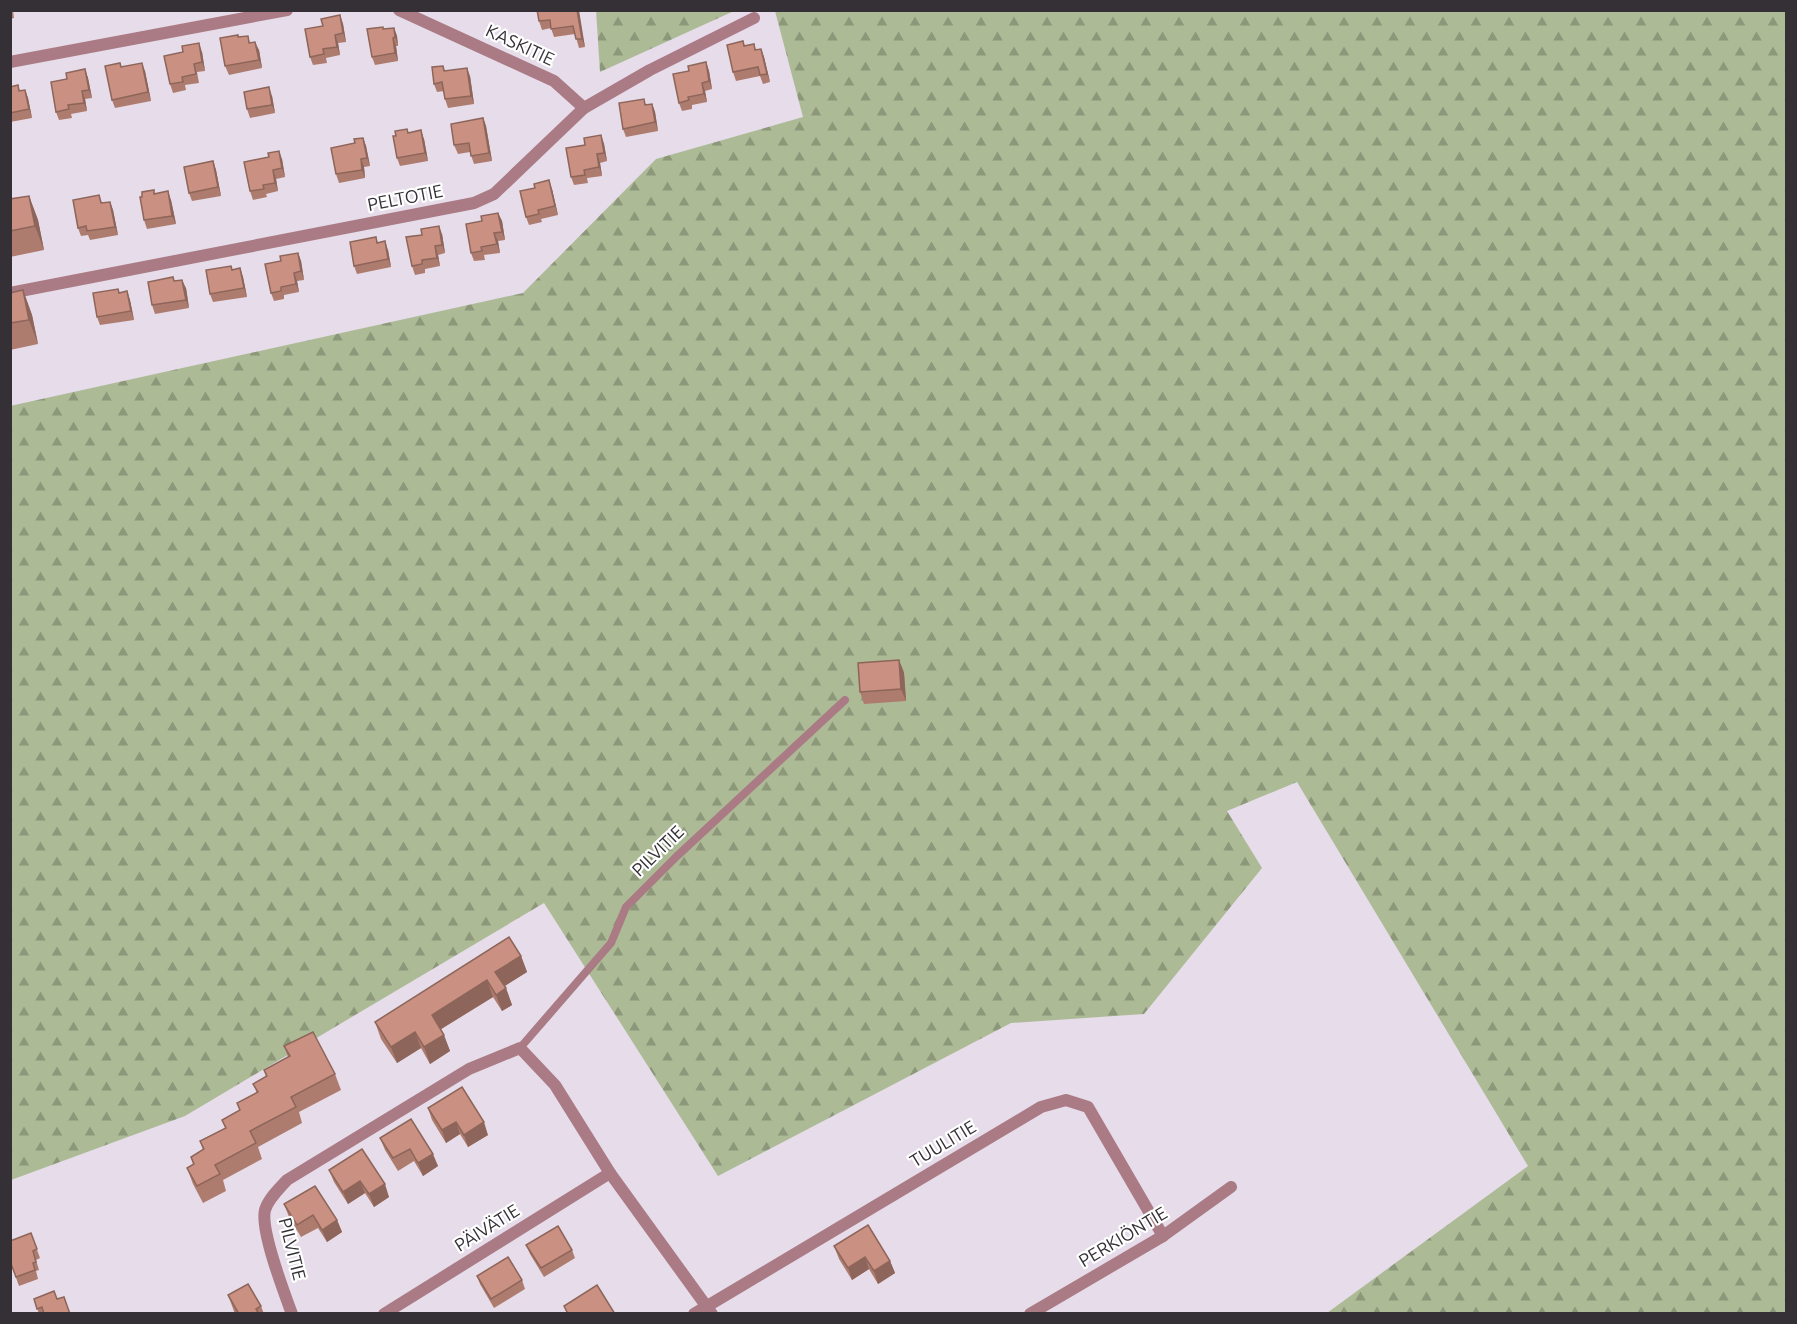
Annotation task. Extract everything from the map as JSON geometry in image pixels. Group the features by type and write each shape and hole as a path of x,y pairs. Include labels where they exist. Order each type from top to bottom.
{"street":[{"path":"10,62 287,10"},
{"name":"KASKITIE","path":"399,10 554,81 584,108"},
{"name":"PELTOTIE","path":"10,293 474,203 494,194 584,108 650,70 754,18"},
{"path":"520,1048 555,1085 610,1173 709,1310"},
{"name":"PILVITIE","path":"291,1314 267,1237 265,1211 273,1195 287,1180 469,1069 520,1048"},
{"name":"TUULITIE","path":"694,1314 709,1310 1041,1107 1066,1100 1088,1107 1163,1236"},
{"name":"PÄIVÄTIE","path":"384,1314 610,1173"},
{"name":"PERKIÖNTIE","path":"1030,1314 1163,1236 1231,1187"}],"lane":[{"name":"PILVITIE","path":"520,1048 611,943 626,907 676,857 844,700"}],"green space":[{"path":"596,10 734,10 734,11 600,72"},
{"path":"775,11 1786,11 1786,1313 1327,1313 1528,1166 1297,782 1227,811 1262,868 1144,1014 1011,1023 718,1176 544,903 185,1116 11,1180 10,406 523,293 656,159 803,117"}],"building":[{"path":"537,10 577,10 582,39 576,39 573,26 551,29 550,20 539,21"},
{"path":"340,15 343,33 335,35 337,47 323,49 324,54 310,57 305,29 323,26 321,19"},
{"path":"383,27 383,29 394,28 395,53 372,57 367,29"},
{"path":"238,35 238,37 248,36 249,43 255,42 259,60 225,66 220,38"},
{"path":"743,41 744,46 754,44 755,50 761,49 767,74 760,75 758,67 733,72 727,45"},
{"path":"199,43 202,62 194,64 196,74 182,77 183,82 170,84 164,56 183,52 182,46"},
{"path":"706,62 709,81 702,83 704,94 688,97 689,100 679,103 673,74 689,71 688,66"},
{"path":"120,63 121,67 142,63 148,92 112,100 105,66"},
{"path":"443,66 444,71 467,68 471,96 445,99 442,82 434,84 432,67"},
{"path":"85,69 89,90 82,91 84,103 68,105 69,109 56,112 51,82 67,79 66,73"},
{"path":"18,85 19,91 25,90 29,109 10,113 10,87"},
{"path":"269,87 272,105 247,109 244,92"},
{"path":"644,99 645,105 652,104 655,122 623,129 619,103"},
{"path":"483,118 489,153 471,156 469,143 454,145 451,124"},
{"path":"407,129 408,133 421,130 425,153 397,158 393,136 396,136 395,131"},
{"path":"601,135 604,153 597,154 599,167 584,170 585,175 571,177 566,148 585,145 584,138"},
{"path":"363,138 367,158 361,159 362,170 336,174 331,148 355,143 354,139"},
{"path":"279,151 282,168 273,170 275,183 263,185 264,189 250,191 244,162 269,157 268,153"},
{"path":"213,161 218,187 189,193 184,167"},
{"path":"549,180 555,206 538,210 539,214 526,217 520,191 535,188 534,184"},
{"path":"154,190 154,194 168,191 172,216 144,220 140,197 142,197 142,192"},
{"path":"99,195 101,203 110,202 115,227 87,231 86,226 78,228 73,200"},
{"path":"29,196 35,226 10,231 10,199"},
{"path":"498,213 502,232 494,233 497,244 481,247 482,251 471,253 466,224 482,221 481,216"},
{"path":"439,226 442,245 435,246 437,258 422,260 422,264 412,266 406,237 422,235 421,229"},
{"path":"376,237 377,243 385,241 388,259 354,266 350,242"},
{"path":"298,253 301,271 294,273 296,284 281,287 281,291 271,293 265,264 281,261 280,256"},
{"path":"231,266 232,270 240,268 244,288 210,294 206,270"},
{"path":"173,277 174,281 182,280 186,300 152,305 148,282"},
{"path":"118,289 119,293 127,291 131,311 97,317 93,293"},
{"path":"23,290 29,320 10,323 10,293"},
{"path":"899,660 901,689 860,692 858,663"},
{"path":"509,937 521,956 495,972 506,988 496,995 487,980 432,1015 444,1035 424,1047 415,1032 391,1047 375,1022"},
{"path":"313,1032 335,1074 291,1097 296,1107 250,1131 256,1143 215,1165 220,1174 197,1186 187,1168 194,1164 191,1157 204,1149 200,1141 226,1128 222,1120 240,1110 237,1103 258,1092 253,1084 267,1076 264,1070 290,1056 284,1046"},
{"path":"462,1087 484,1122 464,1135 456,1122 442,1130 428,1108"},
{"path":"411,1119 433,1154 418,1163 410,1149 393,1158 380,1138"},
{"path":"362,1149 385,1184 369,1194 360,1181 343,1192 329,1170"},
{"path":"315,1186 337,1220 322,1230 313,1215 297,1225 284,1204"},
{"path":"868,1225 890,1261 874,1271 865,1257 848,1268 834,1246"},
{"path":"558,1226 572,1250 541,1268 526,1245"},
{"path":"31,1233 37,1249 33,1251 36,1262 33,1263 35,1270 16,1277 10,1261 10,1241"},
{"path":"508,1257 522,1280 491,1299 477,1276"},
{"path":"248,1284 261,1306 256,1309 259,1314 239,1314 228,1295"},
{"path":"597,1285 615,1314 568,1314 564,1306"},
{"path":"54,1291 57,1299 64,1297 70,1314 44,1314 42,1307 37,1309 34,1299"}]}
